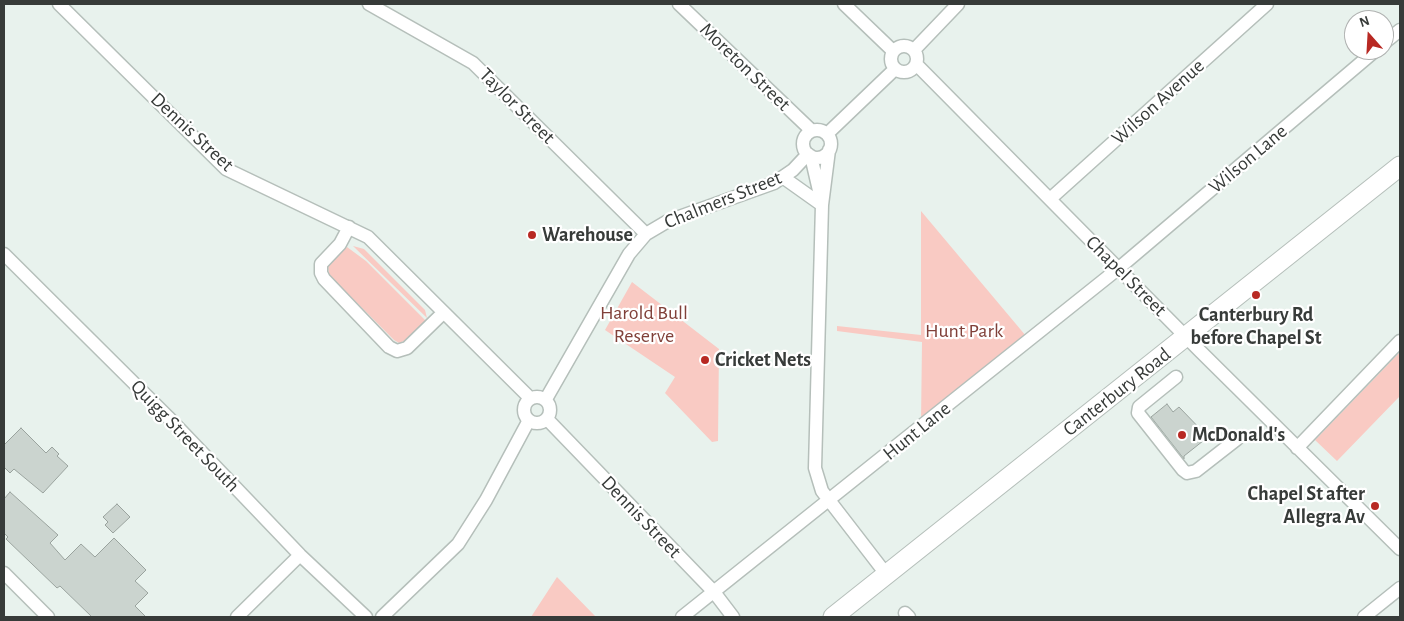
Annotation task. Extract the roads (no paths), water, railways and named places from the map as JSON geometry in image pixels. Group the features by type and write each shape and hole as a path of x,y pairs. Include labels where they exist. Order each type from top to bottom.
{"highway":[{"name":"Canterbury Road","path":"833,617 1400,166"}],"street":[{"name":"Dennis Street","path":"59,4 226,169 349,226 368,237 443,314 530,398"},
{"name":"Taylor Street","path":"369,4 473,63 646,234"},
{"name":"Moreton Street","path":"679,4 812,131"},
{"path":"844,4 893,52"},
{"path":"914,50 958,4"},
{"name":"Wilson Avenue","path":"1050,200 1267,4"},
{"path":"903,45 914,50 917,56 916,64 906,72 895,69 890,59 893,52 903,45"},
{"name":"Wilson Lane","path":"1119,268 1364,60"},
{"name":"Chapel Street","path":"916,64 1186,338 1400,549"},
{"path":"827,134 895,69"},
{"path":"822,205 810,155 804,142 812,131 818,130 827,134 831,142 822,205 815,468 822,491 886,574"},
{"path":"810,155 823,156 829,150"},
{"name":"Chalmers Street","path":"546,399 629,254 646,234 668,221 762,189 784,178 810,155"},
{"path":"784,178 822,205"},
{"path":"349,226 340,244 321,264 321,273 324,279 389,346 397,351 407,348 443,314"},
{"name":"Quigg Street South","path":"4,254 168,417 300,555 366,617"},
{"name":"Hunt Lane","path":"682,617 1119,268"},
{"path":"1297,448 1400,342"},
{"path":"1176,377 1139,407 1138,413 1182,470 1192,473 1202,467 1234,436"},
{"path":"538,396 546,399 551,411 547,418 540,423 529,420 524,409 530,398 538,396"},
{"name":"Dennis Street","path":"547,418 714,592 733,617"},
{"path":"366,617 374,613 382,617 458,544 486,500 529,420"},
{"path":"238,617 300,555"},
{"path":"4,574 48,617"},
{"path":"1364,617 1400,588"}],"place":[{"name":"Warehouse","path":"532,235"},
{"name":"Canterbury Rd before Chapel St","path":"1256,295"},
{"name":"Cricket Nets","path":"705,360"},
{"name":"McDonald's","path":"1182,435"},
{"name":"Chapel St after Allegra Av","path":"1375,506"}],"park label":[{"name":"Harold Bull Reserve","path":"644,324"},
{"name":"Hunt Park","path":"964,331"}]}
